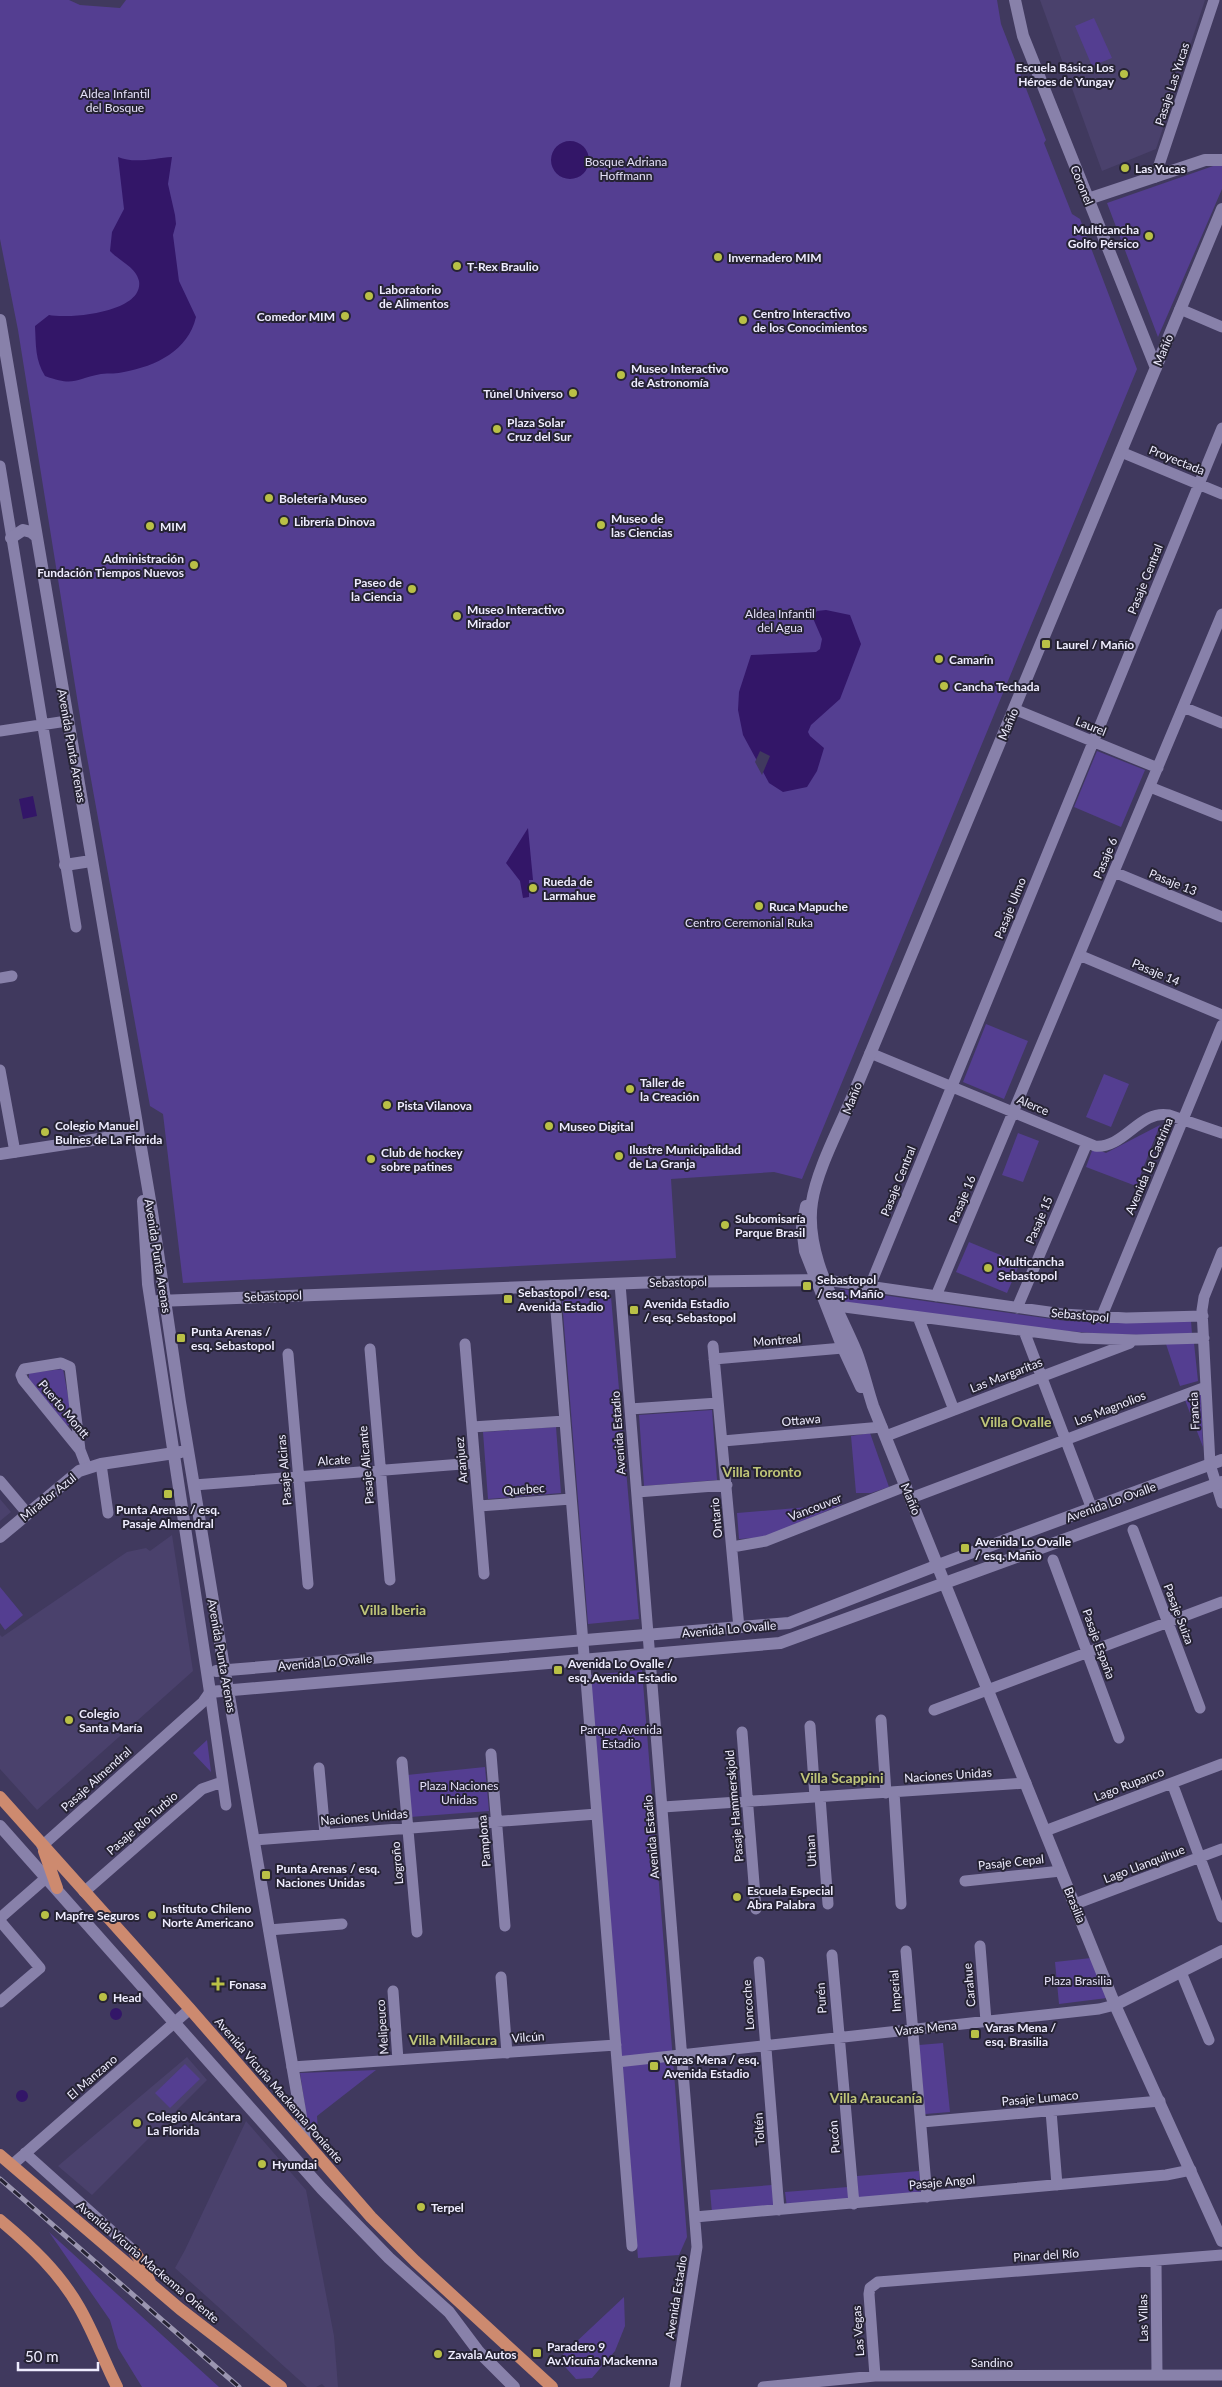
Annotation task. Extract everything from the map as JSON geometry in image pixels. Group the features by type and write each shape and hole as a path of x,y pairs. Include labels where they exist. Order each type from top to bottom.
{"main road":[{"name":"Coronel","path":"1016,0 1023,36 1156,368"},
{"path":"1088,199 1206,160 1222,160"},
{"name":"Mañío","path":"938,1564 873,1406 860,1363 837,1306 805,1251 802,1228 806,1208 1222,209"},
{"name":"Avenida Punta Arenas","path":"0,320 145,1171 224,1670 305,2140"},
{"path":"11,538 23,530 31,532 37,537"},
{"path":"65,864 91,861"},
{"path":"0,1154 138,1133"},
{"name":"Avenida Punta Arenas","path":"145,1171 144,1233 151,1302 210,1692"},
{"name":"Mañío","path":"821,1281 843,1348 862,1390 873,1406"},
{"name":"Sebastopol","path":"151,1302 554,1286 821,1281"},
{"name":"Mirador Azul","path":"0,1537 72,1475 87,1468 188,1451"},
{"name":"Avenida Lo Ovalle","path":"207,1672 772,1626 798,1620 938,1564 1216,1462"},
{"name":"Avenida Lo Ovalle","path":"210,1692 780,1643 1218,1483"},
{"name":"Brasilia","path":"938,1564 1116,2004 1222,2241"},
{"name":"Avenida Vicuña Mackenna Poniente","path":"0,1797 397,2244 552,2387"},
{"path":"0,1826 342,2210 389,2258 449,2312 479,2352 514,2387"},
{"path":"42,1846 57,1888"},
{"name":"Varas Mena","path":"1116,2004 1222,1951"},
{"name":"Avenida Vicuña Mackenna Oriente","path":"0,2155 151,2284 281,2387"},
{"path":"0,2220 37,2252 70,2292 87,2321 117,2387"},
{"path":"134,2251 142,2262 151,2284"}],"street":[{"name":"Pasaje Las Yucas","path":"1155,177 1214,0"},
{"path":"1180,309 1222,327"},
{"name":"Pasaje Central","path":"1093,741 1222,428"},
{"name":"Proyectada","path":"1121,452 1222,494"},
{"name":"Avenida Punta Arenas","path":"0,466 76,927"},
{"name":"Pasaje 6","path":"1013,1112 1183,707 1219,630 1222,614"},
{"path":"1183,707 1222,723"},
{"name":"Laurel","path":"1014,709 1158,768"},
{"path":"0,731 67,721"},
{"name":"Pasaje Ulmo","path":"952,1086 1093,741"},
{"path":"1150,787 1222,816"},
{"name":"Pasaje 13","path":"1114,872 1222,917"},
{"name":"Pasaje 14","path":"1079,955 1222,1015"},
{"path":"0,978 12,976"},
{"name":"Avenida La Castrina","path":"1101,1318 1222,1025"},
{"name":"Alerce","path":"870,1053 1087,1143 1099,1146 1110,1144 1155,1115 1165,1114 1222,1133"},
{"path":"0,1070 15,1152"},
{"name":"Pasaje Central","path":"870,1286 952,1086"},
{"name":"Pasaje 16","path":"936,1296 1013,1112"},
{"name":"Pasaje 15","path":"1017,1308 1087,1143"},
{"name":"Francia","path":"1222,1252 1204,1297 1202,1316 1206,1387 1222,1503"},
{"name":"Sebastopol","path":"821,1281 1101,1318 1202,1316"},
{"name":"Avenida Estadio","path":"620,1284 695,2216 696,2265 675,2387"},
{"path":"554,1286 632,2246"},
{"name":"Sebastopol","path":"837,1306 1080,1338 1136,1340 1204,1338"},
{"path":"918,1317 954,1410"},
{"path":"1024,1331 1092,1509"},
{"name":"Las Margaritas","path":"884,1431 954,1410 1136,1340"},
{"name":"Aranjuez","path":"465,1344 484,1574"},
{"name":"Ontario","path":"713,1346 739,1628"},
{"name":"Pasaje Alicante","path":"370,1348 390,1580"},
{"name":"Montreal","path":"714,1359 843,1348"},
{"name":"Pasaje Alciras","path":"288,1354 308,1584"},
{"name":"Puerto Montt","path":"80,1450 23,1380 21,1375 24,1369 61,1363 70,1367 80,1450 87,1468"},
{"name":"Los Magnolios","path":"908,1492 1065,1440 1206,1387"},
{"path":"630,1409 718,1402"},
{"path":"472,1427 565,1421"},
{"name":"Ottawa","path":"723,1441 884,1431"},
{"name":"Alcate","path":"194,1485 475,1463"},
{"path":"102,1464 108,1512"},
{"path":"0,1481 27,1513"},
{"path":"637,1492 727,1485"},
{"name":"Vancouver","path":"732,1547 766,1541 908,1492"},
{"name":"Quebec","path":"479,1506 571,1499"},
{"name":"Pasaje Suiza","path":"1133,1530 1200,1708"},
{"name":"Pasaje España","path":"1053,1560 1119,1738"},
{"path":"934,1710 1222,1602"},
{"name":"Avenida Punta Arenas","path":"210,1692 226,1805"},
{"name":"Pasaje Almendral","path":"42,1846 200,1705 210,1692"},
{"path":"881,1720 901,1904"},
{"name":"Uthan","path":"810,1726 828,1904"},
{"name":"Pasaje Hammerskjold","path":"742,1732 756,1909"},
{"name":"Pamplona","path":"491,1754 505,1926"},
{"name":"Logroño","path":"402,1762 417,1932"},
{"name":"Lago Rupanco","path":"1045,1831 1222,1764"},
{"path":"319,1768 325,1834"},
{"name":"Pasaje Río Turbio","path":"84,1892 202,1789 222,1782"},
{"name":"Naciones Unidas","path":"663,1807 1026,1783"},
{"path":"1172,1783 1222,1917"},
{"name":"Naciones Unidas","path":"254,1840 597,1814"},
{"name":"Lago Llanquihue","path":"1075,1904 1222,1849"},
{"name":"Pasaje Cepal","path":"965,1880 1061,1870"},
{"path":"0,2002 40,1968 0,1920 47,1878"},
{"path":"269,1930 342,1924"},
{"name":"Carahue","path":"980,1946 986,2021"},
{"name":"Imperial","path":"906,1951 927,2197"},
{"name":"Purén","path":"832,1955 839,2038"},
{"name":"Loncoche","path":"758,1962 766,2046"},
{"path":"1181,1972 1209,2040"},
{"path":"501,1977 507,2053"},
{"name":"Melipeuco","path":"393,1992 398,2060"},
{"name":"Varas Mena","path":"617,2062 1099,2009 1116,2004"},
{"name":"El Manzano","path":"12,2165 190,2009"},
{"name":"Pucón","path":"839,2038 854,2204"},
{"name":"Vilcún","path":"292,2068 616,2045"},
{"name":"Toltén","path":"766,2046 779,2210"},
{"name":"Pasaje Lumaco","path":"922,2122 1160,2101"},
{"path":"1051,2111 1057,2185"},
{"name":"Avenida Vicuña Mackenna Oriente","path":"25,2153 134,2251"},
{"name":"Pasaje Angol","path":"695,2216 854,2204 1166,2175 1191,2170"},
{"name":"Pinar del Río","path":"872,2285 881,2282 1222,2255"},
{"name":"Las Villas","path":"1156,2261 1157,2375"},
{"name":"Las Vegas","path":"872,2285 869,2294 875,2376"},
{"name":"Sandino","path":"763,2387 875,2376 1019,2381 1157,2375 1222,2375"}],"shaded area":[{"name":"Escuela Básica Los Héroes de Yungay","path":"1040,0 1205,0 1156,149 1102,171"},
{"path":"570,141 583,147 589,160 583,173 570,179 557,173 551,160 557,147"},
{"path":"118,157 138,160 172,157 168,184 176,224 173,235 179,281 196,317 192,329 178,348 148,366 69,382 45,376 39,364 35,326 49,315 72,316 103,312 118,307 130,300 137,292 139,281 137,276 110,251 112,232 124,209"},
{"path":"826,610 850,615 861,644 840,699 811,725 808,732 824,748 817,771 807,787 783,792 769,783 743,735 738,710 739,692 751,655 816,652 820,649 822,639 812,616 817,611"},
{"path":"33,796 37,816 23,819 19,799"},
{"path":"528,828 533,880 529,880 529,897 523,898 520,881 506,863"},
{"path":"0,1499 11,1512 0,1521"},
{"name":"Colegio Santa María","path":"172,1535 193,1671 37,1810 0,1769 0,1635 2,1637 127,1552 146,1548 150,1551"},
{"path":"116,2008 122,2014 116,2020 110,2014"},
{"name":"Colegio Alcántara La Florida","path":"187,2057 207,2080 92,2195 58,2166"},
{"path":"22,2090 28,2096 22,2102 16,2096"},
{"path":"246,2121 306,2190 334,2336 338,2387 325,2387 322,2384 316,2387 307,2387 175,2268"}],"green space":[{"path":"0,0 69,0 80,5 120,8 126,0 997,0 1001,24 1046,140 1044,143 1072,214 1080,219 1137,369 802,1179 774,1172 671,1179 676,1258 183,1283 163,1114 150,1106 83,735 18,330 0,239"},
{"path":"1094,18 1112,58 1092,66 1075,26"},
{"path":"1219,164 1222,166 1222,189 1158,337 1107,203"},
{"path":"1097,751 1145,770 1121,827 1074,807"},
{"path":"986,1024 1028,1041 1004,1099 963,1082"},
{"path":"1104,1074 1129,1084 1111,1127 1086,1117"},
{"path":"1160,1125 1136,1186 1086,1167 1093,1148 1106,1153"},
{"path":"1018,1133 1039,1141 1023,1182 1002,1175"},
{"name":"Multicancha Sebastopol","path":"969,1242 1020,1263 1007,1293 956,1272"},
{"path":"840,1289 1066,1321 1131,1323 1191,1321 1192,1334 1104,1334 1017,1326 844,1302"},
{"path":"611,1297 639,1619 588,1624 562,1300"},
{"path":"1194,1343 1198,1381 1180,1386 1166,1344"},
{"path":"63,1369 73,1423 67,1426 29,1380 29,1373"},
{"path":"1201,1395 1203,1447 1185,1400"},
{"path":"712,1410 717,1480 644,1486 639,1415"},
{"path":"556,1427 561,1493 488,1499 483,1432"},
{"path":"870,1433 889,1487 871,1493 856,1493 851,1436"},
{"path":"843,1504 766,1537 739,1539 737,1513"},
{"path":"0,1587 23,1615 5,1630 0,1623"},
{"name":"Parque Avenida Estadio","path":"642,1670 687,2237 679,2255 638,2258 590,1675"},
{"path":"207,1740 211,1772 193,1753"},
{"name":"Plaza Naciones Unidas","path":"485,1767 489,1811 410,1817 407,1775"},
{"name":"Plaza Brasilia","path":"1091,1958 1107,1998 1059,2004 1055,1962"},
{"path":"943,2043 950,2112 925,2114 919,2045"},
{"path":"185,2064 200,2079 170,2108 155,2093"},
{"path":"376,2070 317,2116 318,2133 307,2120 300,2073"},
{"path":"919,2171 921,2194 858,2199 857,2176"},
{"path":"772,2185 774,2208 712,2213 710,2190"},
{"path":"848,2187 849,2201 787,2207 785,2192"},
{"path":"49,2232 219,2387 142,2387 118,2348 110,2320"},
{"path":"624,2297 625,2326 615,2351 592,2378 576,2379 558,2359"}],"pier":[{"path":"760,751 770,756 762,775 755,762"}],"railway":[{"path":"0,2179 239,2387"}],"place":[{"name":"Escuela Básica Los Héroes de Yungay","path":"1124,74"},
{"name":"Las Yucas","path":"1125,168"},
{"name":"Multicancha Golfo Pérsico","path":"1149,236"},
{"name":"Invernadero MIM","path":"718,257"},
{"name":"T-Rex Braulio","path":"457,266"},
{"name":"Laboratorio de Alimentos","path":"369,296"},
{"name":"Comedor MIM","path":"345,316"},
{"name":"Centro Interactivo de los Conocimientos","path":"743,320"},
{"name":"Museo Interactivo de Astronomía","path":"621,375"},
{"name":"Túnel Universo","path":"573,393"},
{"name":"Plaza Solar Cruz del Sur","path":"497,429"},
{"name":"Boletería Museo","path":"269,498"},
{"name":"Librería Dinova","path":"284,521"},
{"name":"Museo de las Ciencias","path":"601,525"},
{"name":"MIM","path":"150,526"},
{"name":"Administración Fundación Tiempos Nuevos","path":"194,565"},
{"name":"Paseo de la Ciencia","path":"412,589"},
{"name":"Museo Interactivo Mirador","path":"457,616"},
{"name":"Laurel / Mañío","path":"1046,644"},
{"name":"Camarín","path":"939,659"},
{"name":"Cancha Techada","path":"944,686"},
{"name":"Rueda de Larmahue","path":"533,888"},
{"name":"Ruca Mapuche","path":"759,906"},
{"name":"Taller de la Creación","path":"630,1089"},
{"name":"Pista Vilanova","path":"387,1105"},
{"name":"Museo Digital","path":"549,1126"},
{"name":"Colegio Manuel Bulnes de La Florida","path":"45,1132"},
{"name":"Ilustre Municipalidad de La Granja","path":"619,1156"},
{"name":"Club de hockey sobre patines","path":"371,1159"},
{"name":"Subcomisaría Parque Brasil","path":"725,1225"},
{"name":"Multicancha Sebastopol","path":"988,1268"},
{"name":"Sebastopol / esq. Mañío","path":"807,1286"},
{"name":"Sebastopol / esq. Avenida Estadio","path":"508,1299"},
{"name":"Avenida Estadio / esq. Sebastopol","path":"634,1310"},
{"name":"Punta Arenas / esq. Sebastopol","path":"181,1338"},
{"name":"Punta Arenas / esq. Pasaje Almendral","path":"168,1494"},
{"name":"Avenida Lo Ovalle / esq. Mañio","path":"965,1548"},
{"name":"Avenida Lo Ovalle / esq. Avenida Estadio","path":"558,1670"},
{"name":"Colegio Santa María","path":"69,1720"},
{"name":"Punta Arenas / esq. Naciones Unidas","path":"266,1875"},
{"name":"Escuela Especial Abra Palabra","path":"737,1897"},
{"name":"Mapfre Seguros","path":"45,1915"},
{"name":"Instituto Chileno Norte Americano","path":"152,1915"},
{"name":"Fonasa","path":"218,1984"},
{"name":"Head","path":"103,1997"},
{"name":"Varas Mena / esq. Brasilia","path":"975,2034"},
{"name":"Varas Mena / esq. Avenida Estadio","path":"654,2066"},
{"name":"Colegio Alcántara La Florida","path":"137,2123"},
{"name":"Hyundai","path":"262,2164"},
{"name":"Terpel","path":"421,2207"},
{"name":"Paradero 9 Av.Vicuña Mackenna","path":"537,2353"},
{"name":"Zavala Autos","path":"438,2354"}],"district":[{"name":"Villa Ovalle","path":"1016,1421"},
{"name":"Villa Toronto","path":"762,1471"},
{"name":"Villa Iberia","path":"393,1609"},
{"name":"Villa Scappini","path":"842,1777"},
{"name":"Villa Millacura","path":"453,2039"},
{"name":"Villa Araucanía","path":"876,2097"}],"park label":[{"name":"Aldea Infantil del Bosque","path":"115,100"},
{"name":"Bosque Adriana Hoffmann","path":"626,168"},
{"name":"Aldea Infantil del Agua","path":"780,620"},
{"name":"Centro Ceremonial Ruka","path":"749,922"}]}
